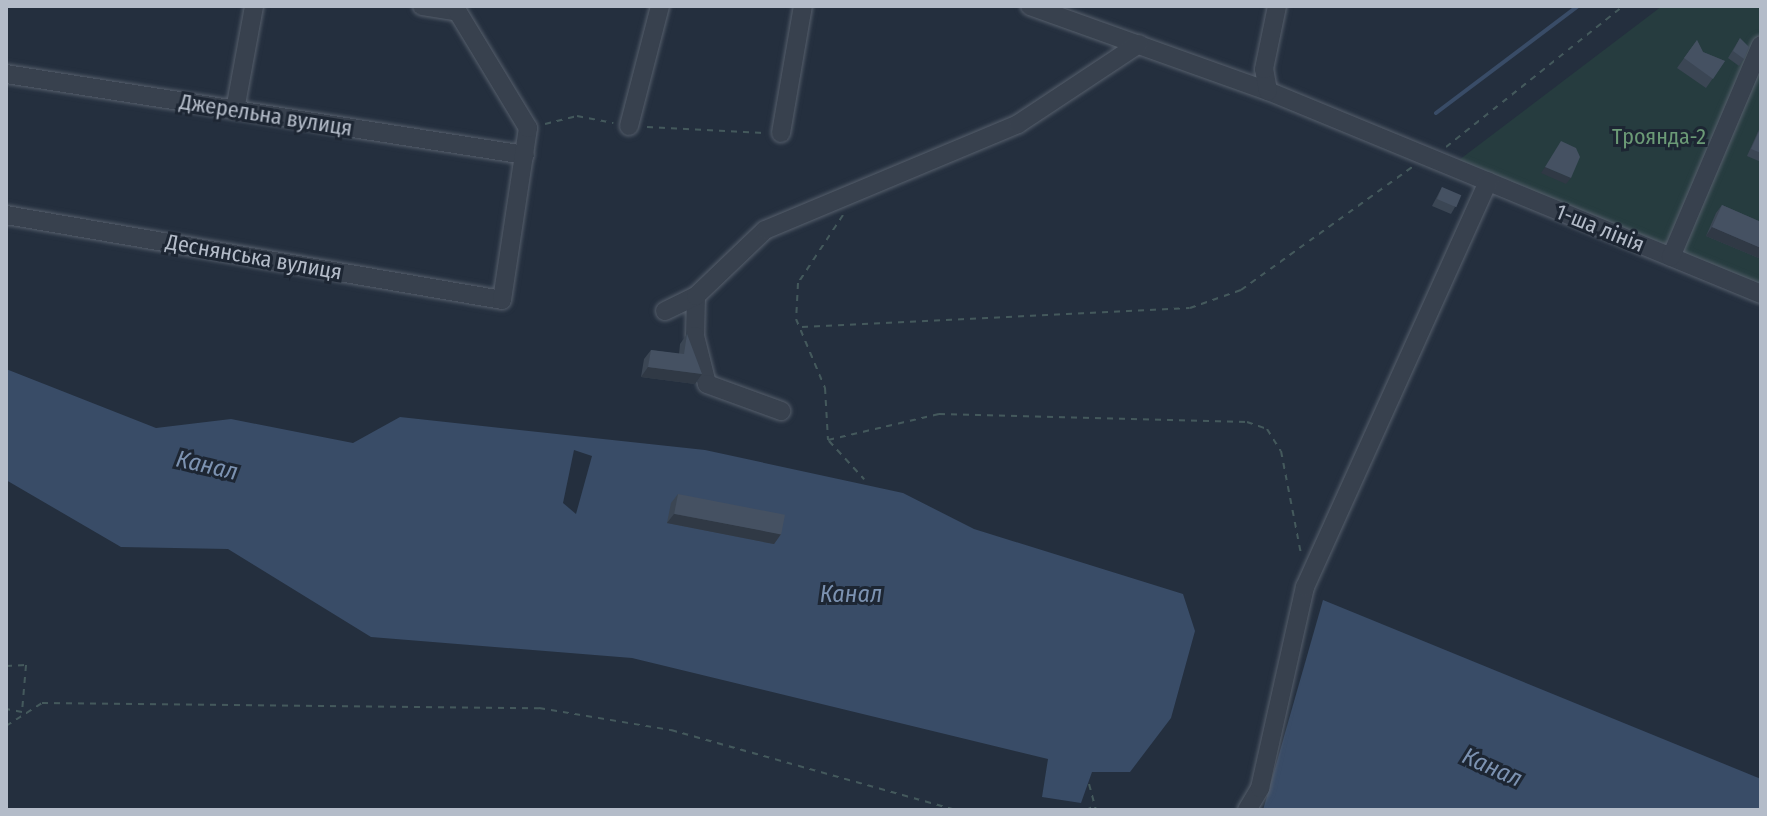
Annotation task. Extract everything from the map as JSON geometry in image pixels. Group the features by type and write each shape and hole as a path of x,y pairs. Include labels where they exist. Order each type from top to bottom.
{"street":[{"path":"235,110 254,6"},
{"path":"422,6 456,9 528,128 525,155"},
{"path":"629,126 660,6"},
{"path":"781,133 803,6"},
{"name":"1-ша лінія","path":"1030,6 1268,91 1435,157 1761,294"},
{"path":"1268,91 1264,69 1277,6"},
{"path":"665,311 696,296 765,230 858,186 1018,124 1139,44"},
{"path":"1671,257 1761,45"},
{"name":"Джерельна вулиця","path":"6,74 525,155"},
{"name":"Деснянська вулиця","path":"6,215 502,300 525,155"},
{"path":"1247,810 1260,788 1305,587 1488,181"},
{"path":"696,296 695,336 707,384 781,411"}],"path":[{"path":"801,326 1190,308 1277,267 1435,157 1453,135 1623,6"},
{"path":"528,128 577,116 629,126 781,133"},
{"path":"858,186 798,283 801,326 825,388 828,440 864,479"},
{"path":"828,440 939,414 1247,422 1267,429 1281,451 1301,556"},
{"path":"6,666 26,665 22,712"},
{"path":"6,726 22,712 42,703 539,708 671,730 955,810"},
{"path":"6,709 22,712"},
{"path":"1086,810 1097,808 1089,784"}],"green space":[{"name":"Троянда-2","path":"1662,6 1761,6 1761,289 1455,163"}],"water":[{"name":"Канал","path":"6,369 156,428 231,419 353,443 400,417 705,450 903,493 974,529 1183,594 1195,631 1171,718 1130,772 1092,772 1081,803 1042,797 1048,759 632,658 371,637 228,549 121,547 6,480"},
{"name":"Канал","path":"1323,600 1761,779 1761,810 1263,810"}],"pier":[{"path":"574,450 592,456 576,514 563,503"}],"building":[{"path":"1740,38 1749,47 1744,59 1733,51"},
{"path":"1697,40 1703,52 1725,61 1713,79 1684,58"},
{"path":"1761,127 1761,153 1751,149"},
{"path":"1561,141 1576,148 1580,157 1571,178 1545,167"},
{"path":"1442,187 1461,195 1456,207 1437,199"},
{"path":"1722,205 1761,222 1761,248 1712,227"},
{"path":"687,334 702,374 648,367 651,350 684,354"},
{"path":"678,494 785,515 781,534 674,514"}],"waterway":[{"path":"1436,113 1578,6"}]}
